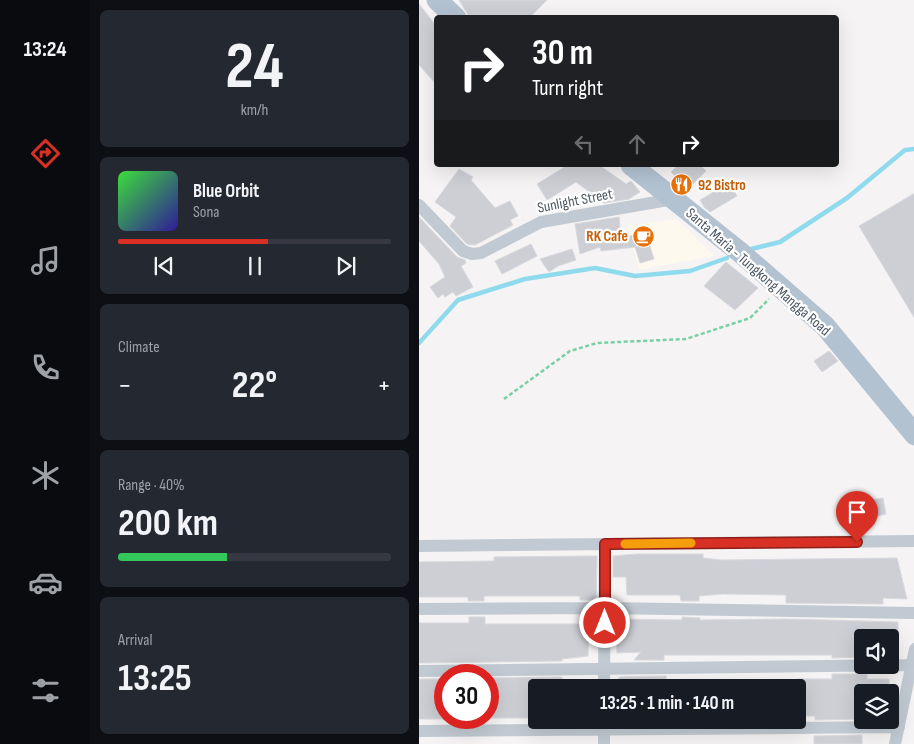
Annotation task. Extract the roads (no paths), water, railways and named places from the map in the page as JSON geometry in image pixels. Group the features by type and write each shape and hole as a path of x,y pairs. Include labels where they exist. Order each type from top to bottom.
{"main road":[{"path":"437,0 453,15"},
{"name":"Santa Maria - Tungkong Mangga Road","path":"634,167 825,326 914,435"}],"street":[{"name":"Sunlight Street","path":"419,205 463,251 472,254 481,253 541,222 674,199"},
{"path":"419,546 914,541"},
{"path":"604,679 605,544"},
{"path":"419,609 605,608 914,613"},
{"path":"899,727 909,665 914,649"},
{"path":"419,671 909,665"},
{"path":"806,726 854,727"},
{"path":"419,731 528,727"},
{"path":"604,729 604,744"},
{"path":"895,744 899,729"}],"waterway":[{"path":"747,250 780,242 847,198 905,150 915,149"},
{"path":"419,343 458,300 525,279 595,268 635,276 690,271 727,258"}],"place":[{"name":"92 Bistro","path":"682,185"},
{"name":"RK Cafe","path":"644,236"}]}
